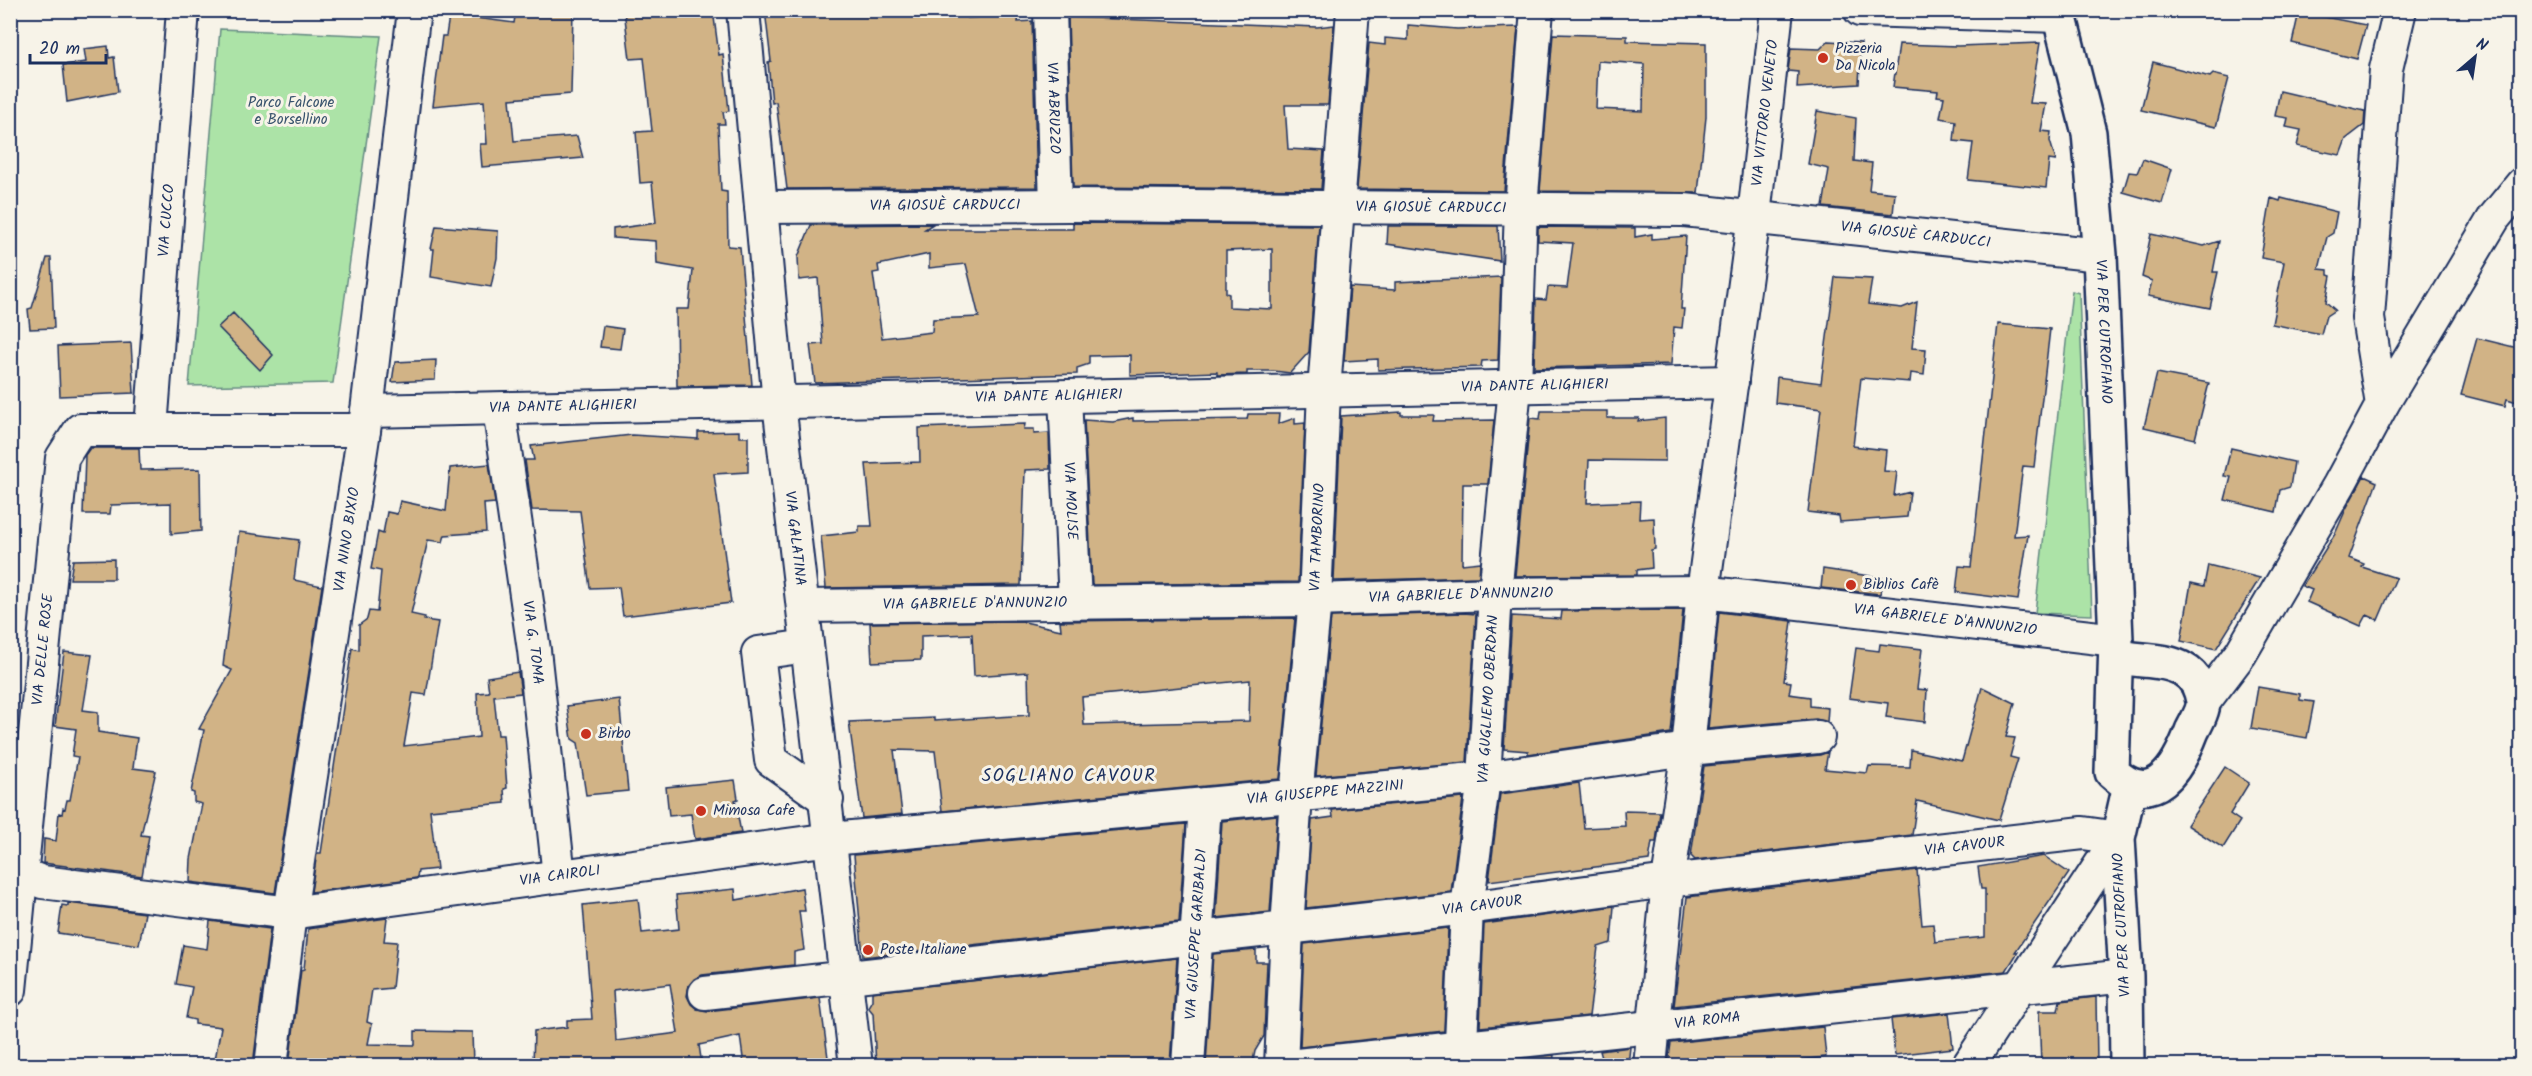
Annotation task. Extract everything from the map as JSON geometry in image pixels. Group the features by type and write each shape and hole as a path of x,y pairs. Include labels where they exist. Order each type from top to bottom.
{"main road":[{"name":"VIA PER CUTROFIANO","path":"2059,14 2089,133 2100,255 2116,648 2112,772 2125,784 2130,785 2118,838 2126,976 2127,1065"},
{"path":"2116,648 2131,661 2170,664 2185,670 2198,683 2203,703 2177,767 2164,780 2144,787 2130,785"}],"street":[{"name":"VIA CUCCO","path":"151,428 183,10"},
{"name":"VIA NINO BIXIO","path":"271,1065 290,913 366,420 414,10"},
{"name":"VIA GALATINA","path":"743,10 779,403 827,800 856,1065"},
{"name":"VIA ABRUZZO","path":"1050,10 1056,205"},
{"name":"VIA TAMBORINO","path":"1281,1065 1296,796 1315,600 1324,391 1353,10"},
{"name":"VIA GUGLIEMO OBERDAN","path":"1461,1056 1467,908 1484,778 1495,594 1515,387 1521,207 1537,10"},
{"name":"VIA VITTORIO VENETO","path":"1650,1065 1668,881 1688,749 1703,592 1754,216 1777,10"},
{"path":"1860,10 2059,14"},
{"path":"2382,405 2368,318 2386,69 2400,10"},
{"path":"2203,703 2247,643 2339,485 2382,405 2494,218 2522,184"},
{"name":"VIA GIOSUÈ CARDUCCI","path":"761,207 1056,205 1684,210 2100,255"},
{"name":"VIA DANTE ALIGHIERI","path":"80,430 366,420 499,409 1732,382"},
{"name":"VIA MOLISE","path":"1065,397 1075,602"},
{"name":"VIA G. TOMA","path":"499,409 534,650 559,876"},
{"name":"VIA DELLE ROSE","path":"10,990 62,458 80,430"},
{"name":"VIA GABRIELE D'ANNUNZIO","path":"803,606 1315,600 1495,594 1703,592 2116,648"},
{"path":"807,646 758,653 771,760 827,800"},
{"name":"VIA GIUSEPPE MAZZINI","path":"831,839 1484,778 1688,749 1818,737"},
{"name":"VIA GIUSEPPE GARIBALDI","path":"1188,1065 1205,804"},
{"name":"VIA CAVOUR","path":"705,993 1467,908 1668,881 2084,832 2118,838"},
{"path":"1968,1065 2118,838"},
{"name":"VIA CAIROLI","path":"22,874 42,882 290,913 831,839"},
{"name":"VIA ROMA","path":"1288,1065 1461,1056 1655,1026 2126,976"}],"green space":[{"name":"Parco Falcone e Borsellino","path":"220,29 381,36 333,383 189,386"},
{"path":"2072,291 2079,293 2092,615 2035,613"}],"building":[{"path":"450,10 471,10 469,17 514,23 516,10 573,10 571,94 510,99 514,141 577,136 583,158 482,167 480,144 487,144 484,101 433,106 442,36 446,36"},
{"path":"624,10 713,10 719,55 723,54 729,111 723,112 725,124 718,124 721,191 727,192 728,246 740,247 752,385 677,386 676,309 689,309 693,270 657,264 656,241 613,238 613,229 656,223 652,182 640,183 636,132 652,131 644,58 630,59"},
{"path":"765,10 914,13 915,10 942,10 941,14 969,15 968,18 1019,15 1018,22 1032,21 1037,187 787,189 776,102 772,103 768,62 771,61"},
{"path":"2299,12 2366,25 2357,59 2292,43"},
{"path":"1068,17 1317,27 1334,25 1328,105 1285,105 1288,149 1324,151 1321,189 1073,187"},
{"path":"1408,25 1457,29 1518,27 1504,191 1357,189 1369,43 1385,45 1385,38 1408,40"},
{"path":"1553,34 1627,36 1627,41 1706,43 1706,117 1698,193 1540,191","holes":["1598,61 1644,64 1643,111 1596,109"]},
{"path":"1828,41 1861,43 1859,84 1797,88 1798,72 1788,71 1791,48 1820,49"},
{"path":"2040,43 2030,103 2046,104 2041,131 2051,132 2050,141 2056,161 2049,160 2046,188 1968,180 1973,143 1954,141 1956,121 1940,118 1944,97 1937,96 1938,91 1893,87 1899,44 1958,46"},
{"path":"108,46 109,58 114,57 118,92 67,102 63,65 86,62 84,49"},
{"path":"2153,62 2210,77 2213,74 2229,78 2216,127 2141,110"},
{"path":"2280,91 2365,111 2364,125 2346,139 2340,155 2297,146 2301,130 2286,127 2288,118 2275,116"},
{"path":"1817,111 1856,118 1854,161 1872,163 1869,190 1895,193 1893,214 1823,207 1829,169 1808,164"},
{"path":"2143,159 2172,169 2162,203 2123,192 2129,172 2137,173"},
{"path":"2271,198 2280,201 2281,198 2337,212 2333,233 2327,237 2319,269 2328,270 2328,275 2331,276 2326,302 2335,310 2326,316 2321,334 2272,324 2284,262 2261,258"},
{"path":"1073,223 1319,225 1309,352 1290,373 1247,371 1247,374 1217,375 1217,372 1130,375 1130,355 1089,356 1089,364 1077,368 1077,374 815,383 810,345 823,344 818,278 799,280 798,257 811,225 933,224 925,229 1073,229","holes":["1272,249 1272,309 1229,307 1229,294 1226,293 1226,251","929,254 929,268 966,264 979,317 933,319 932,332 882,338 873,273 879,272 878,265"]},
{"path":"436,226 498,231 497,258 491,287 431,277 434,249 431,249"},
{"path":"1388,226 1498,226 1500,261 1387,244"},
{"path":"1538,227 1635,228 1635,237 1652,234 1652,239 1686,236 1681,309 1684,309 1682,328 1674,327 1671,364 1534,368 1536,299 1546,300 1548,287 1567,288 1573,243 1538,241"},
{"path":"2151,234 2204,246 2219,241 2213,272 2218,272 2210,308 2148,296 2152,281 2142,277"},
{"path":"47,258 51,258 54,328 30,329 28,309 32,308"},
{"path":"1501,277 1498,360 1482,361 1481,367 1378,370 1378,359 1344,361 1350,287 1395,290 1395,282"},
{"path":"1835,277 1872,279 1868,304 1902,308 1917,302 1912,348 1926,349 1924,375 1911,373 1910,382 1861,378 1853,446 1886,450 1884,471 1897,472 1894,496 1910,492 1907,517 1840,522 1839,516 1808,512 1821,409 1775,403 1777,377 1821,383"},
{"path":"233,313 273,355 260,370 218,327"},
{"path":"1998,324 2050,329 2034,467 2023,466 2014,536 2028,535 2018,600 1956,592 1959,566 1971,567"},
{"path":"603,326 623,329 620,349 600,347"},
{"path":"2477,338 2522,349 2522,397 2518,397 2517,402 2507,399 2505,406 2461,395"},
{"path":"131,343 134,393 60,396 58,346"},
{"path":"436,360 435,380 392,382 395,362"},
{"path":"2157,373 2209,383 2195,439 2144,427"},
{"path":"1541,411 1607,411 1607,418 1639,418 1638,421 1665,418 1665,461 1589,460 1587,503 1640,501 1639,519 1654,518 1655,549 1651,550 1652,568 1637,570 1637,575 1515,576 1530,418 1540,419"},
{"path":"1401,412 1401,415 1434,415 1433,421 1494,420 1488,484 1463,484 1462,564 1480,562 1479,577 1334,581 1341,416"},
{"path":"1248,414 1279,414 1278,424 1295,418 1295,424 1305,423 1298,582 1092,585 1084,420 1113,422 1133,418 1133,421 1247,419"},
{"path":"1025,424 1024,429 1034,429 1034,434 1049,433 1050,469 1025,470 1021,585 826,588 821,536 859,532 859,526 872,526 866,464 920,462 919,428"},
{"path":"739,431 739,437 748,437 748,472 714,474 731,603 623,616 619,587 590,588 580,511 532,510 525,460 534,460 531,446 632,435 698,439 698,432"},
{"path":"90,448 139,448 140,470 200,469 201,531 171,534 171,503 111,505 110,514 83,514 85,455"},
{"path":"2231,448 2294,462 2290,487 2280,490 2276,512 2225,500 2231,477 2224,476"},
{"path":"489,464 495,503 484,504 486,532 445,535 443,542 428,540 411,614 425,617 424,620 438,622 426,695 413,693 404,746 479,737 477,693 489,692 487,677 518,672 521,693 494,696 498,735 503,735 507,788 504,789 505,803 430,810 437,869 418,871 417,878 311,892 317,853 321,853 352,648 359,650 359,625 367,619 369,611 377,612 381,571 371,569 378,532 383,534 387,512 397,514 400,501 446,511 450,468"},
{"path":"2364,476 2377,482 2349,558 2364,564 2362,567 2396,578 2378,620 2367,615 2361,626 2307,602 2312,590 2302,586 2335,534"},
{"path":"239,532 299,540 294,580 322,586 275,893 190,882 191,859 202,804 194,802 194,793 191,792 204,730 199,729 232,670 223,666"},
{"path":"114,559 114,579 70,579 73,560"},
{"path":"2208,565 2260,578 2216,649 2181,641 2191,583 2204,586"},
{"path":"1823,569 1883,578 1880,594 1821,588"},
{"path":"1683,610 1671,733 1528,754 1528,751 1504,749 1512,616 1561,619 1562,611"},
{"path":"1719,612 1792,621 1784,681 1791,682 1789,694 1810,697 1810,706 1828,708 1827,722 1816,719 1708,729"},
{"path":"1476,614 1467,762 1316,776 1331,617"},
{"path":"1295,618 1280,779 942,811 935,751 894,750 902,814 862,818 849,722 934,718 934,721 1029,715 1028,672 974,676 972,634 921,636 921,660 872,662 870,623 1020,621 1061,630 1060,621","holes":["1250,680 1249,721 1084,725 1082,697"]},
{"path":"1880,644 1922,649 1917,689 1927,690 1925,722 1886,717 1888,703 1849,698 1856,648 1879,651"},
{"path":"64,652 92,655 83,710 98,712 98,732 137,738 133,768 156,771 141,835 149,836 142,876 43,863 44,839 56,841 59,813 62,814 67,800 70,800 78,757 72,756 76,729 55,726"},
{"path":"1982,687 2015,703 2006,737 2015,738 2010,757 2018,759 1999,820 1917,801 1912,835 1695,860 1691,856 1704,766 1820,755 1828,752 1825,769 1867,773 1869,766 1910,767 1911,750 1962,761"},
{"path":"2258,687 2300,694 2300,700 2314,702 2307,738 2251,728"},
{"path":"619,699 628,791 586,795 578,743 572,739 567,706"},
{"path":"2225,767 2249,783 2230,814 2240,821 2223,848 2187,825"},
{"name":"Mimosa Cafe","path":"735,780 738,799 735,800 741,833 695,839 691,814 669,816 666,787"},
{"path":"1579,783 1584,828 1625,826 1624,811 1660,812 1656,842 1652,842 1649,860 1489,881 1500,794"},
{"path":"1463,798 1451,892 1306,908 1312,820 1333,817 1332,810"},
{"path":"1277,815 1270,912 1216,918 1222,821"},
{"path":"1186,824 1179,922 863,957 854,855"},
{"path":"2044,856 2069,873 2015,952 2018,952 2006,971 1674,1006 1687,897 1917,870 1922,925 1933,924 1935,942 1985,937 1985,889 1981,889 1978,867"},
{"path":"802,888 805,911 799,911 804,950 794,952 794,965 702,975 689,985 687,996 691,1004 697,1009 707,1011 820,998 829,1065 744,1065 740,1036 699,1045 702,1065 533,1065 534,1031 567,1027 567,1020 592,1019 583,905 638,899 642,933 679,929 676,895 735,889 736,900","holes":["670,984 678,1033 616,1041 613,991"]},
{"path":"68,903 145,913 139,945 58,933 62,905 68,906"},
{"path":"1614,906 1611,943 1598,947 1589,1016 1480,1027 1484,924"},
{"path":"387,918 384,941 397,942 392,988 372,990 367,1022 372,1024 368,1044 415,1045 415,1031 472,1032 473,1065 289,1065 308,929"},
{"path":"210,921 270,929 253,1065 214,1065 221,1027 195,1024 195,1020 186,1018 192,987 176,984 183,945 207,949"},
{"path":"1448,928 1444,1031 1300,1047 1304,944"},
{"path":"1256,950 1256,962 1267,962 1264,1036 1255,1051 1253,1061 1206,1065 1213,954"},
{"path":"1177,958 1170,1065 876,1065 873,1013 868,1007 872,1000 872,992"},
{"path":"2096,997 2097,1065 2041,1065 2039,1011 2058,1011 2060,1001"},
{"path":"1949,1013 1953,1048 1895,1055 1891,1019"},
{"path":"1823,1027 1826,1057 1801,1060 1802,1065 1668,1065 1671,1043"},
{"path":"1630,1047 1628,1065 1604,1065 1600,1051"},
{"path":"1554,1055 1553,1065 1501,1065 1501,1061"}],"place":[{"name":"Pizzeria Da Nicola","path":"1823,58"},
{"name":"Biblios Cafè","path":"1851,585"},
{"name":"Birbo","path":"586,734"},
{"name":"Mimosa Cafe","path":"701,811"},
{"name":"Poste Italiane","path":"868,950"}],"district":[{"name":"SOGLIANO CAVOUR","path":"1069,776"}]}
